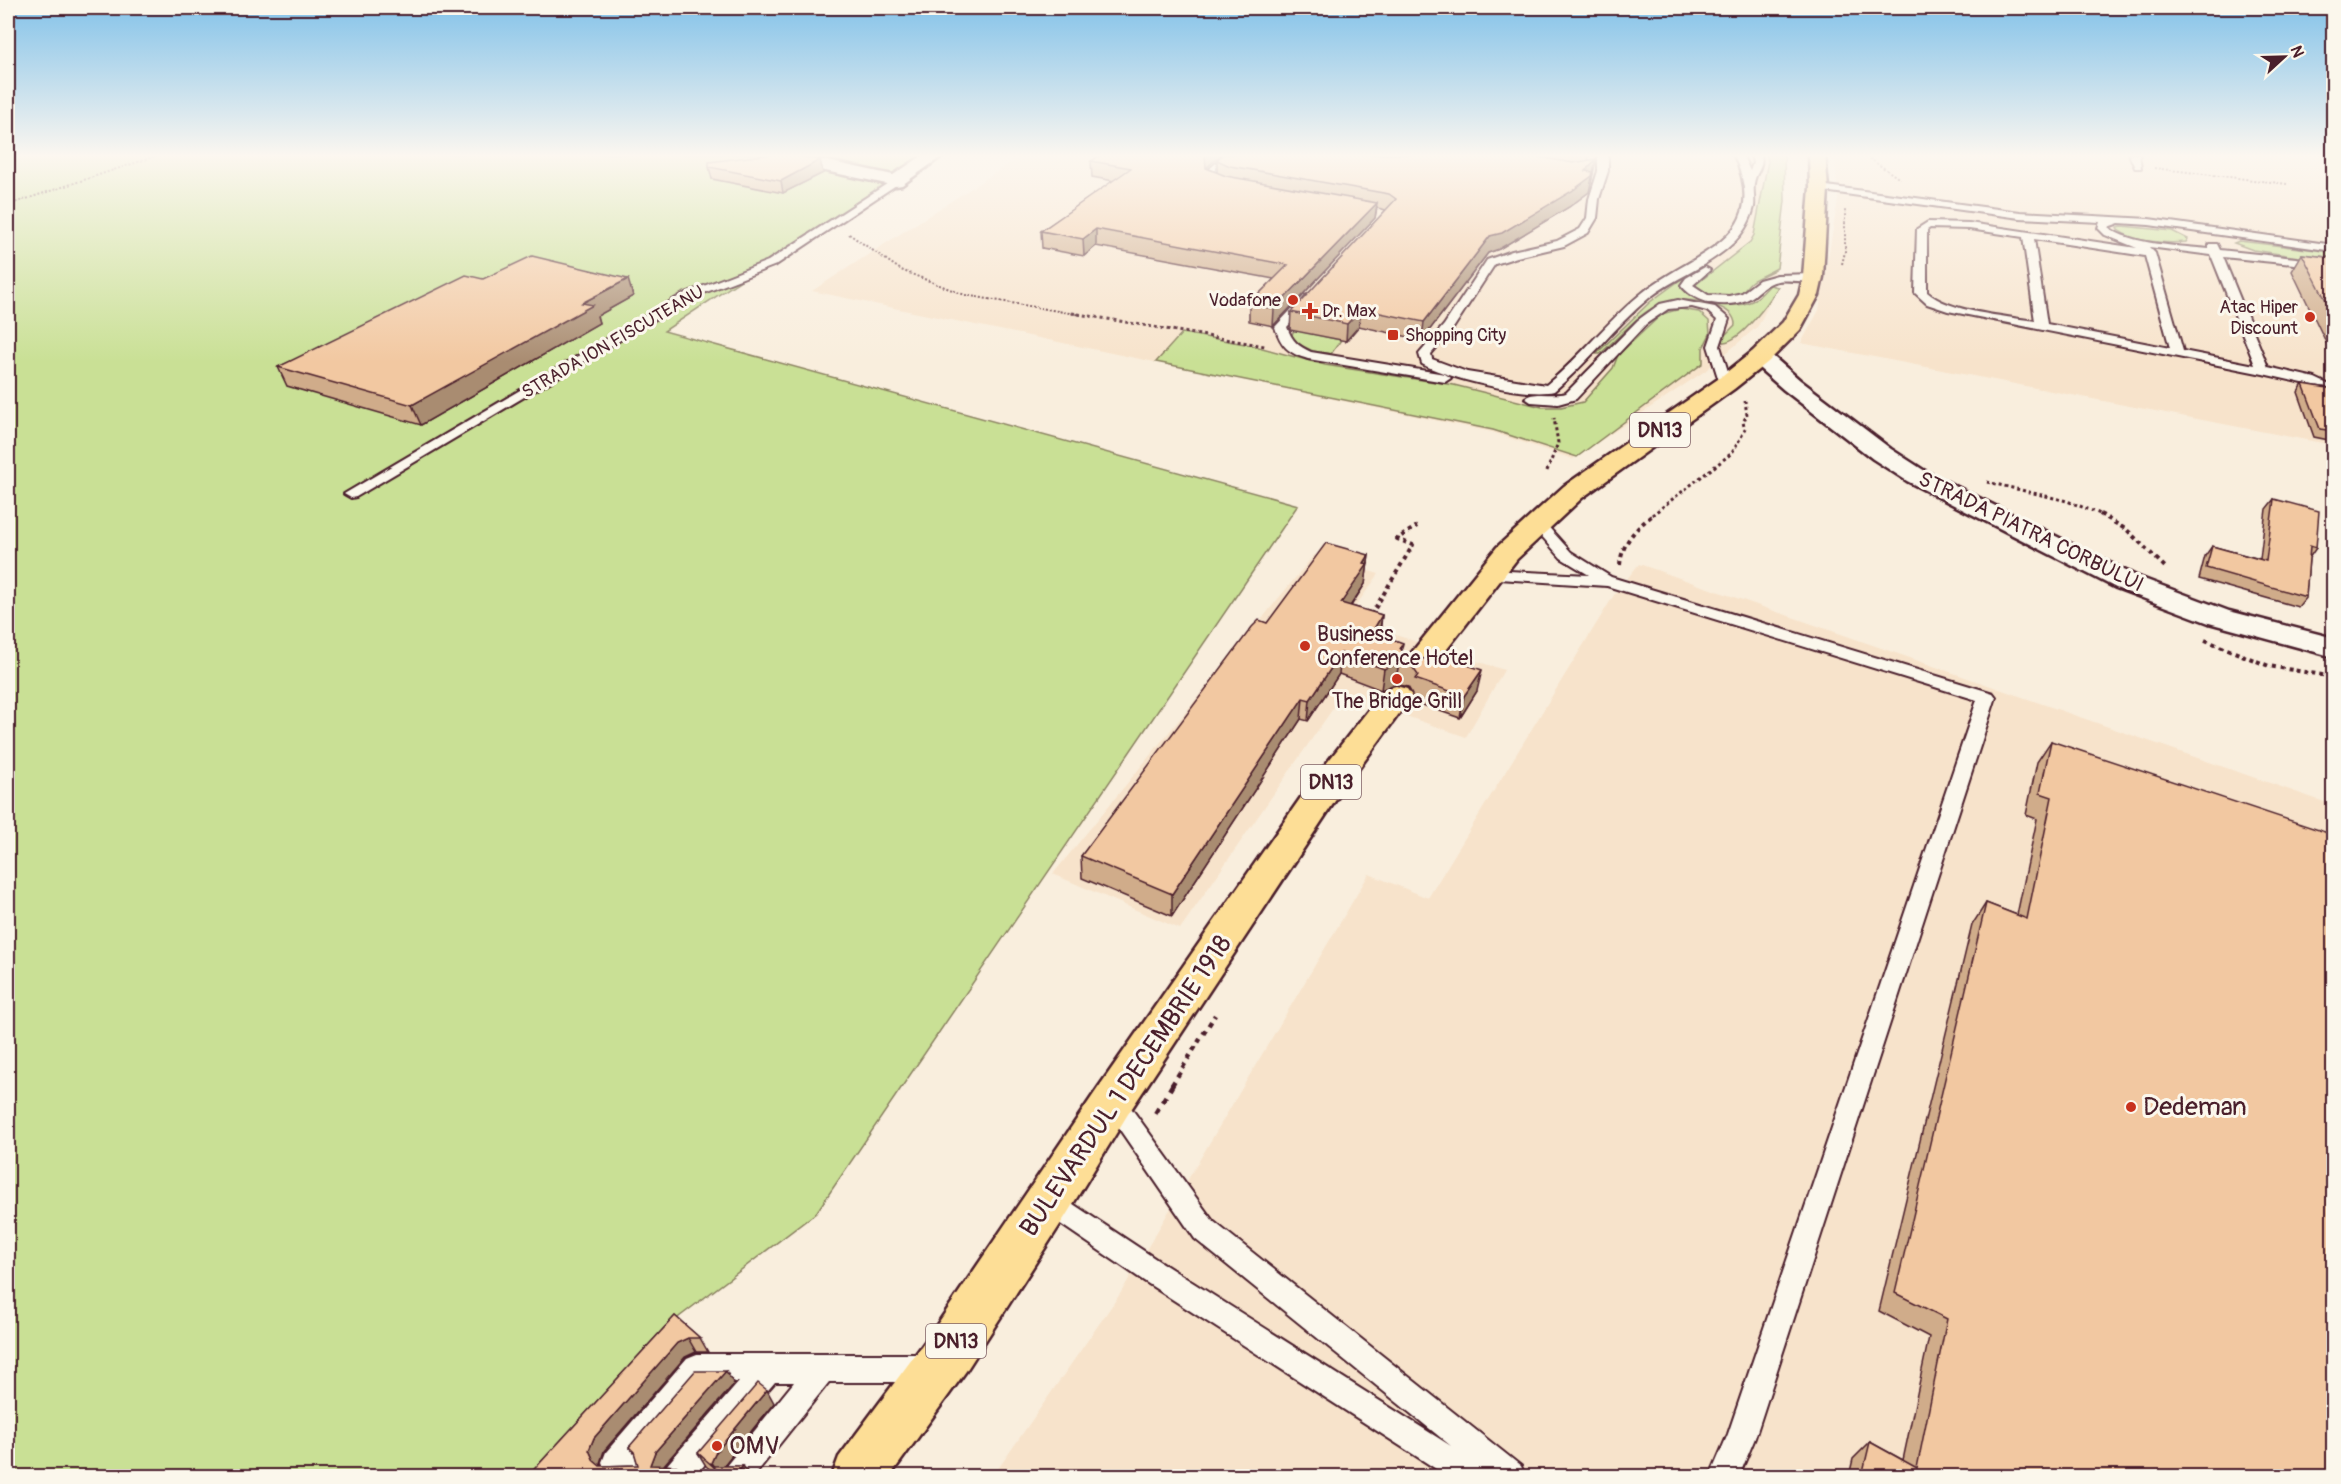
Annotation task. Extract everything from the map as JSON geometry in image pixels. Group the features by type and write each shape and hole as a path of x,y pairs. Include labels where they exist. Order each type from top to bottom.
{"main road":[{"name":"BULEVARDUL 1 DECEMBRIE 1918","path":"858,1476 937,1368 1049,1202 1113,1101 1323,792 1405,682 1507,553 1573,492 1736,397 1768,364 1809,295 1813,277 1817,223"}],"street":[{"name":"STRADA PIATRA CORBULUI","path":"1768,364 1882,454 1916,476 2126,582 2218,617 2334,648"}],"lane":[{"name":"STRADA ION FISCUTEANU","path":"351,494 687,296 771,263 831,223"},
{"path":"1591,223 1569,240 1491,262 1448,327 1425,354 1426,361 1445,369 1480,377 1541,389 1550,388 1647,295 1702,261 1727,242 1742,225"},
{"path":"2055,223 2136,242 2216,254 2273,257 2334,265"},
{"path":"2104,223 2103,228 2109,233 2136,242 2150,253 2177,352"},
{"path":"2147,223 2334,248"},
{"path":"2150,253 2028,233 1941,224 1928,225 1922,229 1922,293 1931,302 1948,308 2263,370 2311,381 2334,392"},
{"path":"1742,225 1746,237 1713,265 1690,280 1687,285 1689,289 1712,299 1735,300 1748,294 1765,281 1777,278 1813,277"},
{"path":"2207,230 2263,370"},
{"path":"2028,233 2041,326"},
{"path":"1318,288 1281,327 1286,342 1296,350 1308,355 1452,379 1547,400 1563,399 1575,394 1597,366 1642,322 1665,306 1678,303 1711,309 1723,319 1714,346 1736,397"},
{"path":"1538,524 1566,555 1608,581"},
{"path":"1489,575 1608,581 1987,697 1741,1438 1724,1476"},
{"path":"1113,1101 1204,1230 1511,1476"},
{"path":"1049,1202 1153,1272 1472,1476"},
{"path":"632,1476 616,1462 698,1368 937,1368"},
{"path":"676,1476 769,1368"},
{"path":"736,1476 823,1368"}],"path":[{"path":"1839,275 1845,252 1845,223"},
{"path":"847,233 901,270 965,295 1228,338 1308,355"},
{"path":"1633,588 1619,572 1621,554 1627,539 1646,520 1732,453 1745,430 1743,422 1747,415 1736,397 1768,364"},
{"path":"1547,400 1555,421 1558,443 1547,471"},
{"path":"1983,481 2084,507 2112,520 2135,536 2169,570"},
{"path":"1368,621 1413,545 1397,539 1417,526"},
{"path":"1373,630 1390,637 1384,644"},
{"path":"1139,1137 1219,1010"}],"shaded area":[{"path":"917,223 1779,223 1773,296 1758,326 1705,371 1573,459 1492,432 812,291"},
{"path":"1834,223 2333,223 2333,445 1801,343 1819,310"},
{"path":"1314,555 1379,574 1346,619 1504,670 1466,737 1343,694 1180,929 1053,874"},
{"path":"1639,564 2333,805 2333,1476 993,1476 1120,1294 1369,874 1428,898 1614,595"}],"green space":[{"path":"8,223 827,223 664,331 1298,505 816,1213 675,1320 528,1476 8,1476"},
{"path":"1756,223 1782,223 1777,268 1752,281 1741,293 1734,296 1715,296 1698,290 1694,286 1750,242"},
{"path":"2117,227 2172,231 2188,239 2186,242 2178,243 2142,240 2118,230"},
{"path":"2239,241 2333,252 2333,262 2253,250 2234,243"},
{"path":"1683,278 1681,287 1687,293 1705,301 1725,305 1744,304 1760,296 1770,285 1778,287 1754,320 1731,340 1724,342 1721,339 1735,325 1733,317 1728,312 1714,305 1677,300 1663,303 1638,318 1600,354 1596,354 1650,302"},
{"path":"1680,309 1699,312 1709,321 1710,334 1703,348 1703,363 1577,457 1493,430 1156,362 1182,333 1251,345 1325,365 1454,385 1542,407 1561,407 1583,402 1613,368 1618,355 1662,314"},
{"path":"1294,330 1341,340 1331,354 1313,351 1294,342 1291,337"}],"building":[{"path":"1052,223 1357,223 1274,309 1249,304 1288,265 1096,229 1083,239 1041,231"},
{"path":"1373,223 1518,223 1502,233 1490,236 1424,322 1361,309 1347,324 1291,312"},
{"path":"2302,254 2334,258 2334,316"},
{"path":"532,256 628,279 582,303 593,305 412,405 278,367 466,275 483,279"},
{"path":"2303,384 2334,389 2334,431 2320,429"},
{"path":"2274,499 2319,511 2316,548 2310,546 2306,597 2206,568 2212,546 2266,561"},
{"path":"1326,543 1369,555 1364,563 1368,564 1341,603 1382,615 1372,632 1403,643 1400,648 1407,657 1419,660 1430,657 1434,653 1482,670 1464,696 1415,679 1418,675 1411,665 1399,662 1384,669 1341,653 1310,700 1303,698 1172,894 1081,856 1252,627 1259,620 1267,623"},
{"name":"Dedeman","path":"2051,741 2334,835 2334,1476 1862,1476 1870,1442 1917,1468 1947,1319 1895,1293 1986,903 2027,919 2052,797 2040,793"},
{"path":"675,1316 700,1338 688,1338 677,1343 594,1438 589,1450 594,1461 600,1466 638,1465 634,1452 629,1447 695,1371 726,1371 655,1452 650,1465 676,1466 667,1476 528,1476"},
{"path":"758,1383 767,1390 716,1452 711,1463 713,1466 743,1466 734,1476 724,1476 698,1453"}],"place":[{"name":"Vodafone","path":"1293,300"},
{"name":"Dr. Max","path":"1310,311"},
{"name":"Atac Hiper Discount","path":"2310,317"},
{"name":"Shopping City","path":"1393,335"},
{"name":"Business Conference Hotel","path":"1305,646"},
{"name":"The Bridge Grill","path":"1397,679"},
{"name":"Dedeman","path":"2131,1107"},
{"name":"OMV","path":"717,1446"}]}
